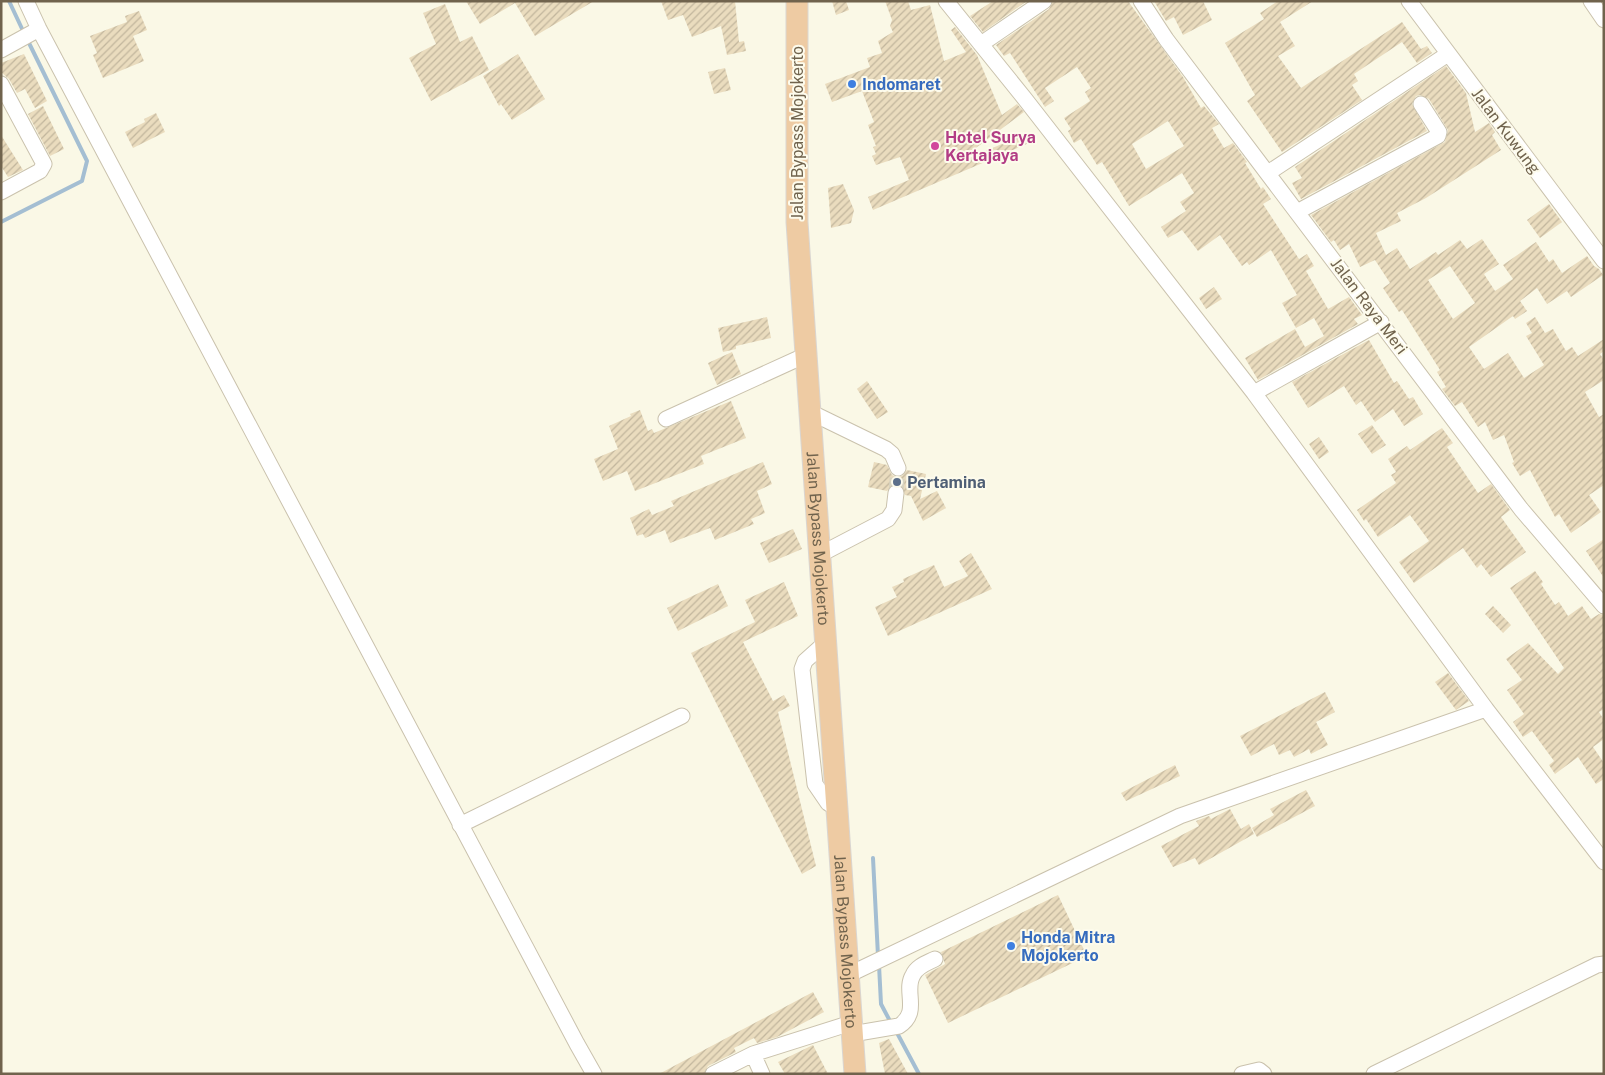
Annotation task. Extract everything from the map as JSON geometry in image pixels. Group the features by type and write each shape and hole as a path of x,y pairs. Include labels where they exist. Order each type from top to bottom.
{"highway":[{"name":"Jalan Bypass Mojokerto","path":"797,1 796,178 824,644 855,1074"}],"street":[{"path":"26,1 37,31 594,1074"},
{"path":"946,1 1254,393 1486,709 1604,862"},
{"path":"987,40 1044,1"},
{"name":"Jalan Raya Meri","path":"1141,1 1166,39 1521,509 1604,606"},
{"name":"Jalan Kuwung","path":"1409,1 1604,261"},
{"path":"1591,1 1604,20"},
{"path":"2,48 37,31"},
{"path":"1268,173 1448,54"},
{"path":"1,84 44,164 40,171 1,192"},
{"path":"1297,212 1438,136 1439,132 1421,104"},
{"path":"1254,393 1381,322"},
{"path":"666,419 806,356"},
{"path":"810,412 886,449 892,454 898,468"},
{"path":"819,555 888,519 894,510 896,493"},
{"path":"848,975 1180,816 1486,709"},
{"path":"460,825 682,716"},
{"path":"713,1074 753,1054 851,1029 884,1030 899,1026 910,1014 912,1000 910,981 912,975 921,966 935,958"},
{"path":"1374,1074 1597,965 1604,964"},
{"path":"753,1054 762,1074"},
{"path":"1242,1074 1259,1070 1264,1074"}],"building":[{"path":"466,1 594,1 535,36 515,3 480,24"},
{"path":"661,1 735,1 739,42 744,41 746,51 727,55 721,26 692,37 683,15 668,20"},
{"path":"832,1 846,1 849,10 836,15"},
{"path":"885,1 908,1 911,10 930,5 944,61 966,52 951,30 955,27 977,55 1002,115 1017,104 1024,112 965,156 967,159 1025,134 1029,143 873,210 868,197 909,180 900,157 876,165 872,156 876,154 873,147 876,146 868,125 874,122 862,91 832,102 825,84 870,67 867,58 882,53 878,41 893,32 890,26 892,20"},
{"path":"993,1 1027,1 983,32 970,16"},
{"path":"1053,1 1128,1 1183,77 1201,108 1204,106 1219,124 1212,128 1224,148 1233,143 1247,162 1245,163 1261,189 1263,187 1271,199 1263,204 1299,259 1307,254 1314,266 1306,271 1328,309 1349,297 1362,315 1354,319 1358,324 1258,380 1245,358 1295,329 1305,347 1324,336 1314,318 1296,328 1282,303 1297,295 1271,250 1249,265 1247,262 1242,266 1220,235 1198,251 1182,230 1168,238 1161,227 1186,211 1180,202 1194,193 1182,173 1129,206 1102,162 1097,165 1081,139 1074,143 1068,131 1071,129 1064,118 1090,101 1085,92 1091,88 1077,67 1045,88 1054,101 1045,107 1010,53 1004,56 996,45 1049,9","holes":["1168,121 1184,146 1146,169 1132,144"]},
{"path":"1154,1 1203,1 1212,20 1183,35 1174,17 1166,21"},
{"path":"1278,1 1313,1 1280,22 1295,46 1278,56 1301,88 1402,22 1421,49 1427,46 1432,53 1417,63 1402,42 1354,74 1358,81 1352,85 1362,100 1282,152 1247,101 1255,95 1225,43 1264,19 1260,13"},
{"path":"445,4 460,42 472,36 489,70 431,101 409,58 436,44 423,13"},
{"path":"139,11 147,30 133,36 144,61 103,78 93,55 97,53 90,36 127,22 125,16"},
{"path":"24,54 47,101 35,108 25,89 17,93 9,79 1,72 1,63"},
{"path":"518,54 545,99 512,120 501,104 499,106 483,76"},
{"path":"1446,66 1466,93 1475,132 1489,123 1495,132 1492,135 1501,150 1426,198 1397,213 1401,221 1376,233 1386,255 1397,248 1410,269 1436,252 1438,255 1460,240 1467,249 1482,239 1499,264 1484,274 1495,291 1513,279 1503,265 1536,242 1549,262 1553,259 1562,273 1587,256 1594,266 1599,269 1603,275 1571,297 1567,291 1547,304 1537,288 1520,301 1527,311 1515,319 1513,316 1469,347 1484,369 1508,353 1524,378 1544,365 1526,336 1532,333 1526,323 1535,317 1545,333 1553,329 1566,351 1572,347 1578,356 1604,339 1604,351 1600,354 1604,360 1604,380 1585,392 1599,417 1604,414 1604,485 1589,495 1601,512 1571,533 1559,514 1555,517 1530,470 1520,476 1512,463 1514,462 1504,435 1493,440 1485,422 1478,427 1462,402 1455,406 1442,389 1446,387 1437,372 1440,370 1402,310 1399,312 1383,288 1390,283 1375,260 1360,267 1349,244 1340,250 1334,240 1331,242 1311,215 1445,142 1448,130 1429,99 1420,95 1416,96 1412,104 1427,131 1301,199 1292,183 1302,178 1295,167","holes":["1450,266 1475,303 1453,319 1428,280"]},
{"path":"725,68 731,90 714,94 708,72"},
{"path":"43,106 64,149 50,156 28,114"},
{"path":"156,113 165,132 133,148 125,132 145,122 144,119"},
{"path":"1,135 23,170 8,177 1,166"},
{"path":"843,184 854,210 851,223 831,228 828,188"},
{"path":"1549,204 1562,222 1540,238 1527,220"},
{"path":"1214,287 1222,299 1206,309 1199,298"},
{"path":"767,317 771,338 736,346 736,349 723,352 718,328"},
{"path":"1369,340 1394,383 1397,381 1409,399 1413,397 1423,414 1404,426 1393,409 1375,422 1361,401 1356,405 1344,386 1308,408 1292,382"},
{"path":"732,352 741,374 717,385 708,363"},
{"path":"867,381 888,412 877,419 857,389"},
{"path":"731,401 746,438 701,456 704,464 635,491 627,471 603,481 594,459 618,449 609,426 640,410 648,431 652,429 654,433"},
{"path":"1372,425 1386,445 1372,454 1358,434"},
{"path":"1442,428 1453,443 1447,447 1478,493 1491,484 1510,510 1501,517 1526,552 1491,577 1481,564 1477,568 1463,548 1414,583 1399,562 1429,541 1410,515 1378,537 1366,519 1364,521 1357,510 1396,483 1391,475 1396,472 1388,459 1407,446 1410,450"},
{"path":"1319,437 1329,452 1319,459 1309,444"},
{"path":"763,462 772,484 757,491 765,513 751,519 754,524 715,540 710,528 670,543 665,530 645,538 643,534 637,536 630,518 649,509 652,515 674,506 671,501"},
{"path":"874,462 887,465 892,475 896,477 902,476 907,470 926,474 920,499 937,491 946,508 923,521 911,496 905,495 901,485 893,484 887,491 868,487"},
{"path":"793,529 802,549 769,563 760,543"},
{"path":"1604,539 1604,578 1586,551"},
{"path":"971,553 992,589 888,636 875,607 897,597 892,587 904,582 903,579 934,565 944,587 968,576 959,561"},
{"path":"1535,571 1555,605 1559,602 1568,616 1582,606 1591,619 1599,614 1604,615 1604,709 1599,712 1604,720 1604,739 1593,747 1604,763 1604,779 1596,784 1578,757 1555,774 1549,765 1554,761 1532,731 1523,737 1513,722 1524,714 1507,690 1522,680 1506,659 1528,643 1558,674 1564,668 1510,588"},
{"path":"784,582 798,616 743,642 773,701 784,695 790,706 778,712 816,866 802,874 691,653 755,622 745,600"},
{"path":"718,584 728,606 678,631 667,608"},
{"path":"1493,606 1511,625 1503,633 1485,614"},
{"path":"1448,673 1469,701 1456,710 1435,682"},
{"path":"1325,692 1335,712 1316,722 1328,745 1311,754 1309,749 1294,757 1290,750 1279,755 1274,744 1251,756 1240,736"},
{"path":"1175,765 1180,776 1126,801 1121,793"},
{"path":"1306,790 1315,806 1257,837 1252,828 1274,815 1270,809"},
{"path":"1230,809 1241,829 1249,824 1254,834 1199,865 1195,858 1173,867 1161,846 1199,826 1196,821 1209,816 1211,819"},
{"path":"1058,895 1087,956 948,1023 925,975 945,964 941,952"},
{"path":"813,992 824,1012 777,1037 757,1043 754,1038 734,1048 736,1052 708,1066 704,1074 659,1074"},
{"path":"889,1039 908,1074 885,1074 879,1043"},
{"path":"813,1045 828,1074 785,1074 778,1062"}],"waterway":[{"path":"9,1 24,33"},
{"path":"1,222 82,181 87,161 27,39"},
{"path":"873,858 878,956"},
{"path":"879,965 881,1004 891,1023"},
{"path":"896,1031 919,1074"}],"tunnel":[{"path":"896,493 898,468"}],"place":[{"name":"Indomaret","path":"852,84"},
{"name":"Hotel Surya Kertajaya","path":"935,146"},
{"name":"Pertamina","path":"897,482"},
{"name":"Honda Mitra Mojokerto","path":"1011,946"}]}
